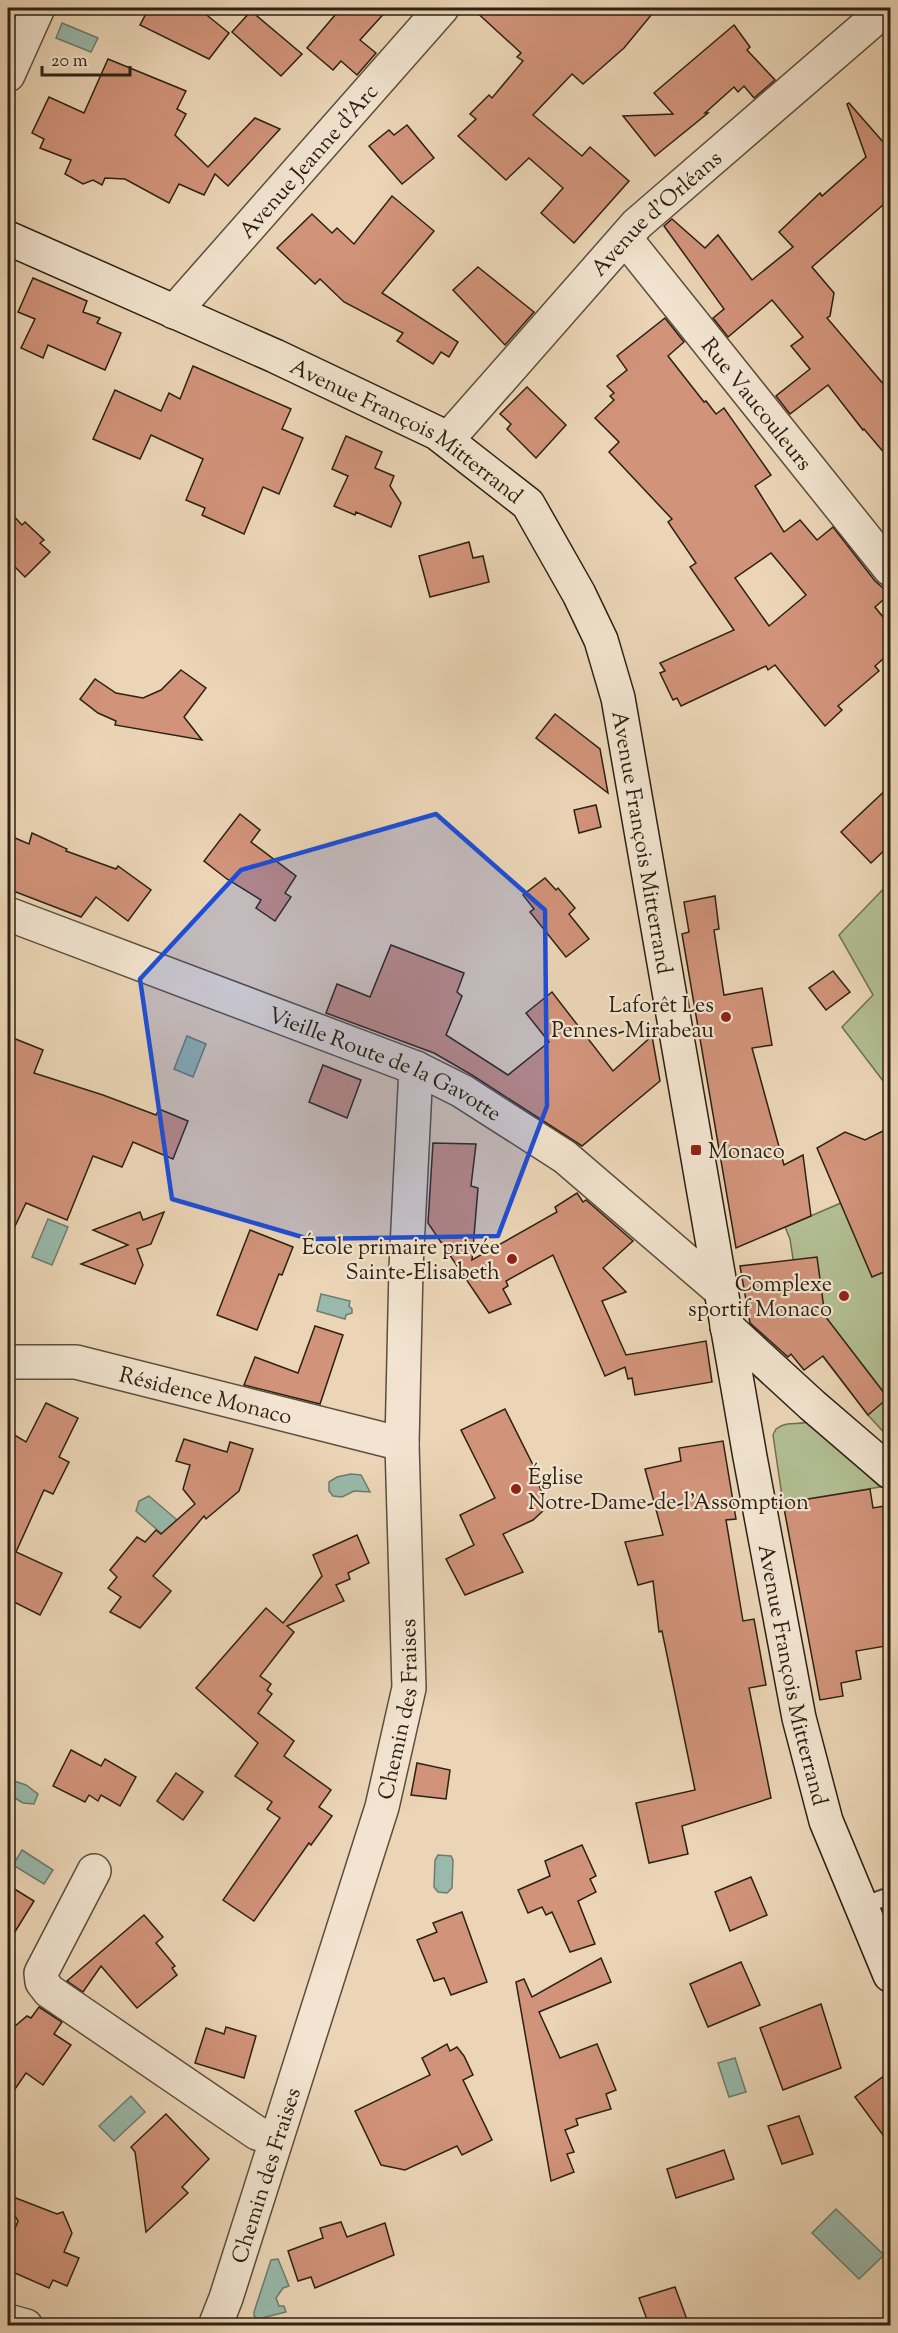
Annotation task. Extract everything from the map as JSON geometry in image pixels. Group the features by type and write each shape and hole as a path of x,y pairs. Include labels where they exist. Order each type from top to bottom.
{"street":[{"path":"8,75 38,8"},
{"name":"Avenue Jeanne d'Arc","path":"174,312 442,8"},
{"name":"Avenue d'Orléans","path":"447,440 637,224 887,8"},
{"name":"Avenue François Mitterrand","path":"8,238 336,384 437,433 528,504 579,594 600,640 618,698 720,1290 799,1718 826,1821 876,1901 891,1975"},
{"name":"Rue Vaucouleurs","path":"625,238 891,569"},
{"name":"Vieille Route de la Gavotte","path":"8,914 416,1068 462,1091 565,1157 720,1290"},
{"name":"Chemin des Fraises","path":"215,2325 226,2298 382,1807 409,1688 402,1444 406,1268 416,1068"},
{"path":"727,1327 812,1405 891,1472"},
{"name":"Résidence Monaco","path":"8,1362 76,1362 402,1444"},
{"path":"737,1380 812,1405"},
{"path":"94,1871 41,1973 42,1982 49,1991 257,2133 276,2139"},
{"path":"8,2321 26,2325"}],"highlighted area":[{"path":"436,814 545,910 547,1106 498,1236 309,1239 172,1199 140,979 241,870"}],"shaded area":[{"path":"62,23 98,38 91,52 56,38"},
{"path":"890,882 890,1090 842,1027 873,995 839,935"},
{"path":"187,1036 206,1044 193,1077 174,1069"},
{"name":"Complexe sportif Monaco","path":"890,1182 890,1439 868,1415 804,1332 790,1239 785,1227"},
{"path":"48,1219 68,1227 52,1265 32,1257"},
{"path":"321,1294 350,1301 349,1306 352,1313 346,1315 345,1319 317,1311"},
{"path":"812,1421 880,1487 783,1503 773,1435 780,1426"},
{"path":"351,1474 361,1475 370,1492 354,1491 342,1497 333,1496 329,1491 329,1482 337,1477"},
{"path":"149,1496 176,1519 176,1524 162,1534 136,1511 139,1501"},
{"path":"8,1779 26,1785 38,1794 34,1804 23,1803 8,1794"},
{"path":"22,1850 53,1870 44,1884 13,1865"},
{"path":"438,1855 451,1856 453,1860 452,1888 447,1893 438,1892 434,1887 435,1860"},
{"path":"735,2058 746,2092 729,2097 718,2063"},
{"path":"131,2096 145,2112 114,2141 99,2126"},
{"path":"836,2209 884,2255 859,2279 812,2233"},
{"path":"278,2259 289,2286 283,2288 276,2298 279,2306 284,2306 286,2312 258,2319 254,2316 254,2312 271,2260"}],"building":[{"path":"149,8 198,8 229,33 209,59 140,25"},
{"path":"341,8 389,8 360,40 376,53 357,75 341,61 333,70 307,48"},
{"path":"472,8 657,8 624,48 583,84 572,74 533,115 582,156 590,147 629,181 574,243 541,213 563,188 529,158 506,180 458,136 476,119 470,114 489,95 492,98 523,61 517,57 521,53"},
{"path":"251,11 302,54 281,76 232,32"},
{"path":"734,25 750,47 747,50 775,80 754,98 744,86 738,92 734,87 705,113 708,113 655,156 623,116 673,114 654,93"},
{"path":"108,59 186,91 177,109 186,114 175,135 208,167 255,118 280,129 228,186 215,174 204,195 179,184 169,203 125,179 105,178 102,185 93,180 83,184 65,174 71,160 40,148 44,139 32,133 49,97 84,113"},
{"path":"849,103 891,151 891,198 812,267 834,293 830,316 827,318 891,393 891,461 828,385 790,414 776,396 810,369 791,346 803,337 772,300 728,337 713,318 724,309 664,226 672,219 705,248 718,235 752,280 793,247 779,232 820,193 822,196 866,157 847,104"},
{"path":"407,125 434,158 402,184 369,146 389,130 394,135"},
{"path":"392,196 434,231 382,293 458,342 449,357 441,352 433,364 397,341 403,333 344,302 320,279 315,284 277,248 312,214 332,233 337,228 354,244"},
{"path":"478,267 534,312 505,345 453,290"},
{"path":"33,278 87,301 83,312 100,318 97,323 121,333 105,370 48,345 43,358 21,348 35,319 18,312"},
{"path":"665,318 684,342 668,356 716,414 724,408 771,475 755,486 784,532 800,520 817,540 833,527 875,581 890,594 875,607 891,627 891,652 875,666 879,671 838,706 842,710 825,726 775,665 768,670 766,666 681,706 677,698 673,700 660,673 665,671 660,663 734,630 690,567 696,563 668,522 672,519 609,452 619,442 595,418 614,400 610,396 614,393 607,386 627,370 617,356","holes":["771,553 806,595 769,626 735,578"]},
{"path":"193,366 291,409 282,429 303,438 279,494 263,487 244,534 202,515 205,508 186,500 203,459 151,435 140,459 93,439 115,390 161,411 169,393 180,399"},
{"path":"527,387 566,425 536,458 507,429 511,424 500,414"},
{"path":"346,436 382,452 375,468 394,476 390,486 401,503 391,527 356,512 355,515 334,506 348,476 332,469"},
{"path":"8,510 22,525 25,522 44,540 40,543 50,552 25,577 8,560"},
{"path":"469,542 473,558 483,556 489,582 430,597 419,556"},
{"path":"181,670 206,688 184,717 202,740 115,725 116,721 98,713 80,699 95,679 116,693 143,698 161,690"},
{"path":"555,714 600,749 608,793 536,738"},
{"path":"891,785 891,844 871,863 841,832"},
{"path":"596,805 601,827 579,833 574,810"},
{"path":"240,814 260,830 251,842 296,876 285,893 291,897 275,921 256,908 261,900 227,879 204,861"},
{"path":"32,833 67,849 66,851 116,869 118,866 151,890 128,921 96,897 81,917 8,889 8,835 29,844"},
{"path":"545,878 556,890 558,888 575,908 569,914 589,939 566,957 530,912 534,909 523,895"},
{"path":"715,896 719,929 714,930 724,995 762,988 772,1045 752,1048 784,1165 803,1155 811,1216 736,1248 682,934 689,932 684,902"},
{"path":"391,945 464,973 457,992 462,996 446,1035 508,1075 549,1042 526,1013 552,992 613,1071 652,1036 660,1081 582,1146 434,1053 326,1013 337,984 370,997"},
{"path":"833,971 850,992 826,1010 809,988"},
{"path":"8,1036 43,1050 34,1073 156,1115 159,1109 188,1121 173,1159 133,1142 122,1167 93,1156 67,1220 26,1203 8,1241"},
{"path":"323,1065 361,1080 347,1118 309,1102"},
{"path":"891,1127 891,1269 872,1277 817,1148 845,1132 865,1140"},
{"path":"433,1143 476,1144 471,1186 478,1188 472,1260 557,1212 555,1207 577,1193 583,1202 586,1200 633,1241 603,1268 626,1292 602,1301 626,1355 706,1341 712,1382 635,1395 632,1378 628,1379 625,1367 605,1376 553,1255 506,1281 508,1286 503,1289 511,1304 489,1313 428,1223"},
{"path":"140,1212 143,1220 164,1212 151,1244 137,1249 143,1265 135,1284 81,1264 128,1245 93,1230"},
{"path":"250,1230 293,1247 282,1275 279,1274 257,1330 217,1315"},
{"path":"817,1257 825,1316 888,1398 868,1415 823,1356 804,1370 791,1354 788,1357 750,1323 740,1266"},
{"path":"315,1326 343,1335 320,1404 244,1385 255,1357 298,1373"},
{"path":"46,1403 78,1418 59,1457 69,1462 53,1494 44,1490 16,1552 62,1573 40,1615 8,1599 8,1431 26,1442"},
{"name":"Église Notre-Dame-de-l'Assomption","path":"505,1409 540,1479 537,1481 544,1497 544,1510 533,1520 503,1534 523,1572 465,1595 446,1559 474,1545 460,1515 495,1498 461,1430"},
{"path":"184,1439 227,1452 230,1442 253,1449 239,1491 206,1519 204,1516 153,1576 171,1591 140,1628 110,1612 121,1597 108,1588 117,1577 110,1570 137,1537 145,1542 156,1530 161,1534 195,1504 183,1489 190,1465 176,1461"},
{"path":"723,1441 736,1519 726,1520 743,1621 754,1619 766,1685 749,1688 771,1798 682,1826 688,1854 649,1863 636,1803 695,1790 662,1631 659,1632 653,1581 638,1585 625,1542 663,1535 645,1469 681,1461 679,1448"},
{"path":"870,1489 873,1508 891,1505 891,1639 885,1640 886,1646 856,1651 861,1679 841,1683 843,1696 820,1700 783,1503"},
{"path":"357,1535 369,1563 348,1573 350,1579 336,1585 344,1601 287,1626 294,1632 260,1676 271,1684 267,1690 272,1694 258,1713 294,1741 284,1756 331,1790 319,1807 332,1816 311,1845 309,1843 254,1921 223,1900 280,1818 267,1809 272,1802 235,1776 258,1743 196,1688 266,1608 283,1623 322,1576 313,1555"},
{"path":"71,1750 101,1766 105,1759 136,1777 120,1806 101,1795 98,1801 89,1795 85,1802 53,1786"},
{"path":"417,1763 450,1770 446,1799 411,1795"},
{"path":"176,1773 203,1792 183,1820 157,1801"},
{"path":"582,1845 596,1876 590,1879 596,1892 578,1901 595,1944 570,1952 552,1912 546,1915 542,1907 528,1913 518,1890 550,1876 545,1861"},
{"path":"751,1877 767,1915 730,1931 715,1892"},
{"path":"8,1885 34,1901 8,1943"},
{"path":"462,1912 487,1982 451,1995 444,1978 434,1981 417,1940 437,1932 433,1923"},
{"path":"144,1915 163,1937 156,1943 175,1966 172,1968 177,1975 137,2008 101,1966 83,1992 67,1981"},
{"path":"601,1958 611,1982 539,2012 560,2058 597,2044 616,2090 606,2094 611,2109 576,2119 578,2125 565,2130 574,2152 567,2154 574,2172 551,2181 516,1982 524,1979 532,1997"},
{"path":"741,1962 760,2005 708,2027 690,1984"},
{"path":"821,2004 841,2068 783,2090 760,2028"},
{"path":"39,2007 62,2022 54,2034 71,2045 43,2085 26,2073 8,2099 8,2032 27,2016 31,2018"},
{"path":"226,2027 256,2036 244,2078 195,2063 206,2028 224,2034"},
{"path":"447,2044 450,2051 457,2047 473,2075 463,2080 492,2140 462,2155 457,2146 405,2170 381,2165 355,2111 430,2075 422,2058"},
{"path":"891,2071 891,2146 855,2097"},
{"path":"166,2114 209,2159 182,2187 188,2193 146,2232 135,2152 131,2147"},
{"path":"799,2116 813,2154 782,2164 768,2126"},
{"path":"724,2150 734,2179 676,2198 667,2169"},
{"path":"8,2195 57,2214 63,2212 72,2233 64,2252 79,2258 67,2286 53,2280 49,2288 8,2270 8,2245 18,2221 8,2204"},
{"path":"341,2222 347,2237 385,2223 394,2255 315,2288 311,2277 298,2281 288,2251 323,2238 320,2228"},
{"path":"675,2287 689,2325 649,2325 639,2298"}],"place":[{"name":"Laforêt Les Pennes-Mirabeau","path":"726,1017"},
{"name":"Monaco","path":"696,1150"},
{"name":"École primaire privée Sainte-Elisabeth","path":"512,1259"},
{"name":"Complexe sportif Monaco","path":"844,1296"},
{"name":"Église Notre-Dame-de-l'Assomption","path":"516,1489"}]}
